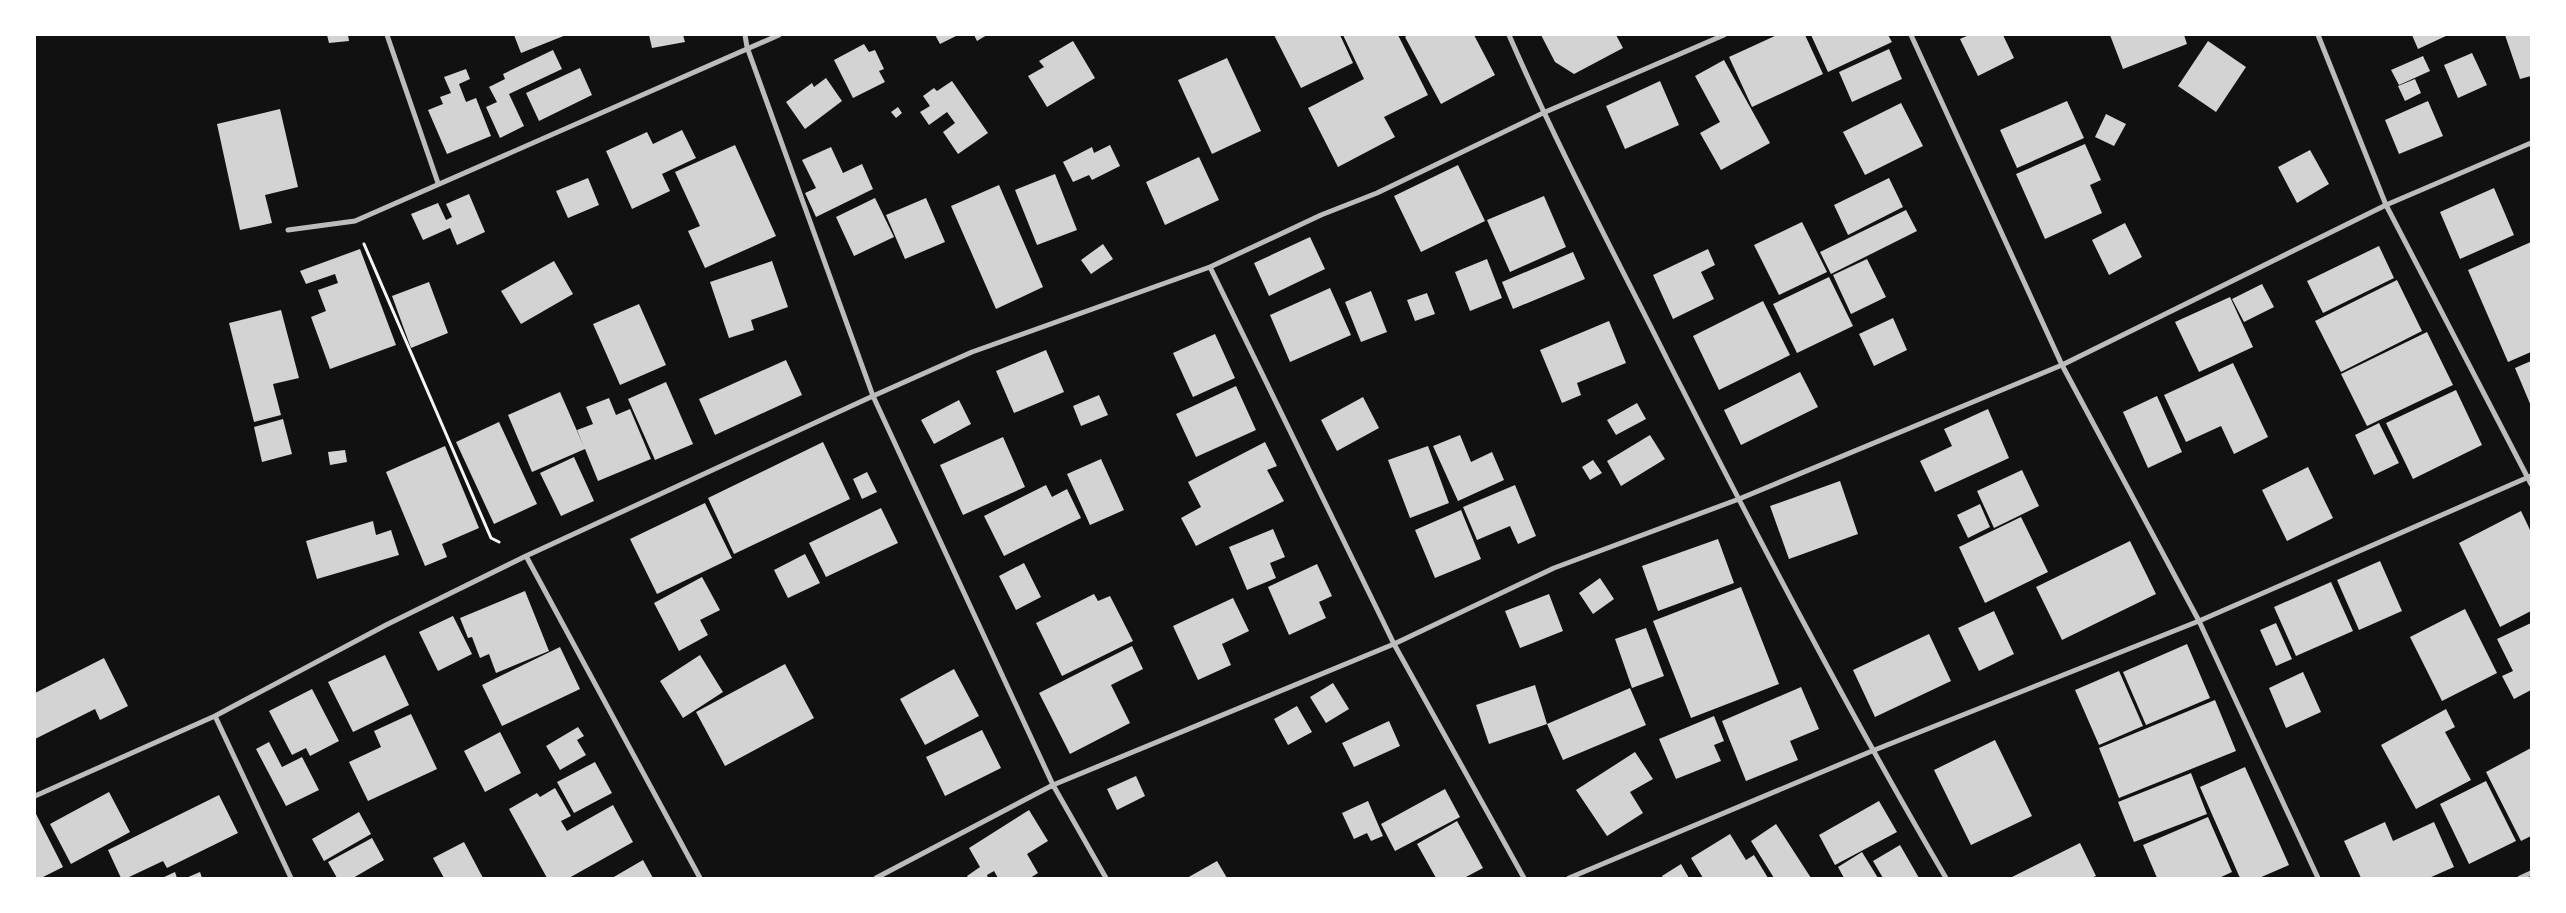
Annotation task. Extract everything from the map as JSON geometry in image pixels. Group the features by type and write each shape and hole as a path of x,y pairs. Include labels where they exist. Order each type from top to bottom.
{"street":[{"path":"387,35 438,183"},
{"path":"745,35 873,396 1053,785 1106,878"},
{"path":"288,230 355,221 748,47 780,35"},
{"path":"1509,35 1543,113 1739,500 1872,751 1946,878"},
{"path":"35,796 215,716 386,625 526,556 873,396 972,352 1210,267 1321,215 1377,194 1543,113 1724,35"},
{"path":"1911,35 2062,365 2199,621 2318,878"},
{"path":"2318,35 2386,205 2531,484"},
{"path":"876,878 1053,785 1394,644 1554,568 1739,500 2062,365 2386,205 2531,143"},
{"path":"1210,267 1394,644 1524,878"},
{"path":"1568,878 1872,751 2199,621 2529,477"},
{"path":"526,556 700,878"},
{"path":"215,716 291,878"},
{"path":"2520,878 2531,873"}],"path":[{"path":"355,221 491,538 526,556"}],"building":[{"path":"327,35 348,35 349,41 329,43"},
{"path":"514,35 566,35 521,53"},
{"path":"649,35 683,35 685,42 652,48"},
{"path":"935,35 958,35 940,44"},
{"path":"974,35 987,35 977,41"},
{"path":"1274,35 1340,35 1353,63 1301,88"},
{"path":"1343,35 1398,35 1428,95 1384,117 1395,137 1338,167 1308,108 1364,79"},
{"path":"1408,35 1474,35 1495,75 1441,104 1405,37"},
{"path":"1541,35 1616,35 1623,48 1574,74 1555,62"},
{"path":"1777,35 1805,35 1823,74 1752,107 1729,57"},
{"path":"1811,35 1888,35 1892,42 1828,72"},
{"path":"1969,35 2003,35 2014,58 1978,76 1960,39"},
{"path":"2110,35 2184,35 2187,44 2123,69"},
{"path":"2412,35 2448,35 2418,49"},
{"path":"2505,35 2531,35 2531,76 2520,79"},
{"path":"1073,41 1095,78 1047,107 1028,76 1044,67 1039,61"},
{"path":"2208,41 2246,67 2216,112 2178,86"},
{"path":"864,44 869,52 875,50 884,69 879,71 885,82 853,98 834,60"},
{"path":"1889,49 1902,79 1852,102 1839,72"},
{"path":"553,50 562,69 509,94 524,126 500,138 486,107 497,102 489,87 505,79 503,74"},
{"path":"2472,53 2487,85 2458,98 2444,65"},
{"path":"2423,56 2430,71 2399,85 2391,70"},
{"path":"1227,58 1261,131 1212,154 1178,80"},
{"path":"1724,60 1770,143 1721,170 1700,133 1720,122 1695,76"},
{"path":"580,68 592,95 539,121 526,93"},
{"path":"466,69 470,79 459,84 466,102 476,98 491,136 447,154 428,110 443,104 440,97 451,93 444,77"},
{"path":"826,78 842,101 805,129 786,102 812,83 814,87"},
{"path":"2415,79 2421,93 2405,101 2398,86"},
{"path":"952,81 988,133 958,154 943,132 955,123 947,112 929,125 920,112 930,106 923,96 934,88 937,91"},
{"path":"1660,81 1679,125 1625,149 1606,106"},
{"path":"2067,101 2084,138 2017,168 2000,130"},
{"path":"2428,101 2443,136 2399,154 2385,120"},
{"path":"1901,103 1923,146 1865,175 1843,132"},
{"path":"898,107 902,113 896,118 891,112"},
{"path":"280,109 298,187 265,195 272,223 240,230 217,124"},
{"path":"2106,114 2126,124 2114,146 2095,137"},
{"path":"682,130 696,158 662,174 670,191 632,209 606,151 647,132 653,144"},
{"path":"2085,144 2101,180 2090,185 2102,213 2045,239 2016,174"},
{"path":"735,145 776,236 705,268 688,231 700,226 675,172"},
{"path":"1110,145 1120,166 1092,180 1089,175 1073,182 1063,162 1092,147 1094,153"},
{"path":"831,147 843,173 862,164 873,189 816,217 805,193 816,188 802,160"},
{"path":"2310,150 2329,184 2297,203 2278,167"},
{"path":"1199,157 1219,200 1165,225 1146,182"},
{"path":"1458,165 1485,221 1421,252 1394,196"},
{"path":"1055,174 1077,230 1037,245 1015,190"},
{"path":"588,178 599,205 568,218 556,191"},
{"path":"1889,178 1903,207 1848,235 1834,205"},
{"path":"999,185 1043,287 996,309 951,206"},
{"path":"2494,188 2514,235 2460,259 2440,212"},
{"path":"469,194 485,232 457,245 450,228 423,240 411,214 438,203 446,220 452,217 446,204"},
{"path":"1544,196 1566,247 1510,272 1487,220"},
{"path":"875,198 894,237 854,256 836,217"},
{"path":"926,198 945,242 905,259 886,215"},
{"path":"1906,210 1917,231 1831,274 1820,252"},
{"path":"1802,222 1827,272 1779,295 1754,245"},
{"path":"2125,223 2142,257 2109,275 2092,240"},
{"path":"1310,237 1325,269 1269,296 1254,263"},
{"path":"2531,242 2531,352 2508,362 2468,270"},
{"path":"1103,244 1113,259 1091,274 1081,260"},
{"path":"2379,246 2394,278 2323,313 2307,281"},
{"path":"360,249 396,345 330,369 311,317 326,311 318,290 338,283 335,274 306,284 300,271"},
{"path":"1708,249 1715,265 1701,272 1714,299 1673,319 1653,275"},
{"path":"1573,252 1585,279 1513,309 1502,282"},
{"path":"1487,259 1502,298 1470,311 1455,272"},
{"path":"1867,259 1886,297 1851,314 1833,275"},
{"path":"554,261 573,294 521,324 501,291"},
{"path":"772,261 788,307 751,320 754,330 729,338 710,282"},
{"path":"1829,277 1853,326 1797,353 1773,304"},
{"path":"2397,280 2422,331 2341,372 2315,321"},
{"path":"429,282 448,333 411,348 392,296"},
{"path":"2262,284 2274,307 2244,322 2232,299"},
{"path":"1330,288 1351,335 1290,362 1270,315"},
{"path":"1371,291 1387,332 1361,342 1345,302"},
{"path":"1427,293 1435,314 1415,321 1407,300"},
{"path":"2230,297 2253,347 2199,372 2175,322"},
{"path":"1763,301 1790,355 1719,390 1693,336"},
{"path":"639,304 666,365 620,385 593,324"},
{"path":"281,310 299,378 273,384 281,415 254,422 229,323"},
{"path":"1893,318 1907,350 1874,366 1859,334"},
{"path":"1609,321 1626,363 1577,383 1581,395 1562,403 1540,350"},
{"path":"2427,332 2453,385 2367,426 2341,374"},
{"path":"1215,334 1235,378 1193,397 1173,353"},
{"path":"1046,350 1064,392 1014,413 996,371"},
{"path":"786,360 802,395 715,435 699,399"},
{"path":"2531,361 2531,406 2515,368"},
{"path":"2233,363 2268,437 2234,454 2221,426 2186,442 2164,395"},
{"path":"1800,372 1818,407 1741,445 1724,410"},
{"path":"666,382 693,444 655,460 628,399"},
{"path":"1236,386 1256,430 1196,457 1176,414"},
{"path":"2456,390 2482,445 2413,479 2386,423"},
{"path":"560,392 584,447 577,430 593,424 586,407 609,398 616,415 630,409 651,459 598,481 585,449 532,472 508,415"},
{"path":"1099,395 1108,415 1081,426 1073,406"},
{"path":"2157,396 2182,452 2148,468 2123,412"},
{"path":"1363,397 1379,428 1337,451 1321,420"},
{"path":"959,400 971,424 934,444 921,420"},
{"path":"1637,403 1646,419 1616,435 1607,420"},
{"path":"1988,409 2009,458 1935,492 1920,461 1952,446 1944,429"},
{"path":"283,419 292,454 262,462 254,427"},
{"path":"499,422 537,504 494,524 456,442"},
{"path":"2379,423 2399,463 2374,475 2355,435"},
{"path":"1460,435 1471,462 1492,452 1504,480 1458,501 1433,446"},
{"path":"1650,435 1665,459 1621,486 1607,461"},
{"path":"1003,437 1025,487 963,515 940,465"},
{"path":"823,442 850,499 734,554 708,498"},
{"path":"1265,442 1277,466 1267,470 1284,501 1196,546 1181,518 1201,507 1188,482"},
{"path":"445,446 479,528 442,544 447,557 425,566 386,472"},
{"path":"1428,446 1449,503 1410,518 1388,460"},
{"path":"345,450 347,462 330,465 328,452"},
{"path":"574,457 594,501 561,516 540,473"},
{"path":"1101,459 1124,510 1090,525 1067,474"},
{"path":"1593,460 1602,473 1590,480 1582,467"},
{"path":"2308,467 2333,518 2287,541 2262,490"},
{"path":"2022,470 2039,506 1994,528 1977,491"},
{"path":"867,472 877,492 862,499 853,479"},
{"path":"1840,481 1858,534 1789,559 1770,506"},
{"path":"1046,485 1052,497 1067,489 1081,518 1004,556 984,516"},
{"path":"1515,485 1536,536 1518,544 1510,526 1477,540 1463,507"},
{"path":"705,503 732,558 657,594 630,539"},
{"path":"1980,504 1990,527 1968,538 1957,515"},
{"path":"881,508 898,543 826,577 809,543"},
{"path":"1461,510 1481,559 1435,578 1415,530"},
{"path":"2521,511 2531,532 2531,611 2500,627 2459,543"},
{"path":"2021,517 2048,572 1985,603 1959,547"},
{"path":"373,521 376,535 391,530 399,555 317,579 306,541"},
{"path":"1273,529 1285,557 1270,563 1276,578 1247,590 1229,547"},
{"path":"1718,539 1734,583 1658,611 1642,566"},
{"path":"2130,541 2156,594 2062,640 2036,587"},
{"path":"805,554 820,583 788,598 774,570"},
{"path":"2380,561 2402,611 2359,630 2337,580"},
{"path":"1024,563 1041,597 1016,610 999,576"},
{"path":"1317,564 1332,596 1319,602 1326,618 1289,635 1268,587"},
{"path":"702,577 720,610 700,620 708,635 679,651 654,603"},
{"path":"1600,578 1614,599 1593,614 1579,593"},
{"path":"2331,582 2353,631 2296,656 2274,607"},
{"path":"1741,587 1779,684 1691,718 1653,621"},
{"path":"525,591 549,651 496,673 489,654 480,658 472,637 468,638 460,618"},
{"path":"1094,594 1098,601 1110,596 1133,641 1062,676 1036,623"},
{"path":"1549,594 1563,631 1520,648 1505,611"},
{"path":"1233,598 1249,631 1222,644 1231,665 1198,680 1173,626"},
{"path":"2465,609 2497,673 2442,701 2410,637"},
{"path":"1994,611 2014,654 1979,671 1958,628"},
{"path":"453,616 472,654 438,671 419,632"},
{"path":"2276,623 2292,659 2276,666 2260,630"},
{"path":"2531,623 2531,690 2514,699 2502,676 2513,671 2497,639"},
{"path":"1646,628 1664,676 1632,688 1615,639"},
{"path":"1929,634 1951,681 1875,717 1853,670"},
{"path":"2187,644 2210,698 2146,725 2123,672"},
{"path":"1132,646 1143,669 1111,685 1130,723 1070,754 1039,693"},
{"path":"560,647 580,689 502,726 482,685"},
{"path":"385,655 409,705 353,732 328,682"},
{"path":"700,655 723,692 683,718 660,681"},
{"path":"104,658 128,706 100,720 95,709 35,739 35,693"},
{"path":"785,664 814,718 725,766 696,712"},
{"path":"954,669 979,716 925,745 900,699"},
{"path":"2119,671 2143,726 2099,745 2075,690"},
{"path":"2303,672 2321,712 2286,728 2269,688"},
{"path":"1333,683 1349,709 1326,723 1310,697"},
{"path":"1535,685 1547,724 1489,744 1476,705"},
{"path":"1801,687 1819,729 1790,741 1798,760 1746,781 1722,721"},
{"path":"1630,688 1646,725 1563,760 1547,724"},
{"path":"312,689 339,741 310,756 306,748 292,755 269,711"},
{"path":"2215,700 2236,751 2119,798 2099,748"},
{"path":"1297,706 1312,732 1288,745 1274,719"},
{"path":"2446,709 2455,727 2445,732 2471,780 2416,809 2381,745"},
{"path":"411,714 437,769 368,801 349,762 381,747 374,731"},
{"path":"1714,716 1724,741 1714,745 1721,761 1676,779 1659,739"},
{"path":"1389,721 1400,746 1354,767 1342,743"},
{"path":"578,727 584,736 577,740 586,755 560,770 546,746"},
{"path":"982,730 1001,768 945,796 926,757"},
{"path":"500,732 521,773 485,792 464,751"},
{"path":"1995,740 2032,816 1971,845 1934,770"},
{"path":"269,742 282,767 302,757 319,790 286,806 256,749"},
{"path":"2531,748 2531,836 2521,841 2486,772"},
{"path":"1635,752 1653,779 1630,792 1643,813 1607,836 1576,790"},
{"path":"595,762 612,793 574,813 557,782"},
{"path":"2245,767 2289,865 2259,878 2240,878 2200,787"},
{"path":"2191,773 2207,814 2134,842 2118,802"},
{"path":"1136,776 1145,796 1117,810 1107,789"},
{"path":"2486,781 2516,841 2469,864 2440,804"},
{"path":"555,788 571,816 561,821 567,831 613,805 633,842 569,878 547,878 509,809 537,793 540,797"},
{"path":"1445,789 1460,817 1395,851 1381,824"},
{"path":"109,792 130,832 71,864 50,824"},
{"path":"219,795 238,833 167,868 163,861 127,878 121,878 108,850"},
{"path":"1368,801 1383,836 1371,841 1367,833 1354,839 1342,813"},
{"path":"1879,801 1897,832 1835,865 1819,835"},
{"path":"1029,810 1048,841 1027,854 1038,873 1030,878 998,878 994,871 987,875 988,878 968,878 967,876 980,867 969,848"},
{"path":"35,812 63,867 41,878 35,878"},
{"path":"359,812 371,834 324,861 312,839"},
{"path":"2208,817 2232,872 2219,878 2157,878 2143,845"},
{"path":"1457,821 1483,868 1464,878 1436,878 1417,844"},
{"path":"2385,822 2393,841 2434,822 2454,867 2429,878 2361,878 2344,841"},
{"path":"1776,824 1811,878 1774,878 1751,841"},
{"path":"1730,834 1746,860 1754,855 1768,878 1703,878 1691,858"},
{"path":"372,838 384,860 353,878 337,878 328,862"},
{"path":"464,842 483,878 444,878 433,858"},
{"path":"2080,843 2096,876 2091,878 2010,878"},
{"path":"1900,845 1919,878 1883,878 1873,861"},
{"path":"1862,852 1878,878 1844,878 1838,867"},
{"path":"643,860 653,878 612,878"},
{"path":"1217,861 1227,878 1187,878"},
{"path":"1681,864 1689,878 1663,878 1662,876"},
{"path":"175,872 177,878 162,878"},
{"path":"200,872 202,878 186,878"}]}
